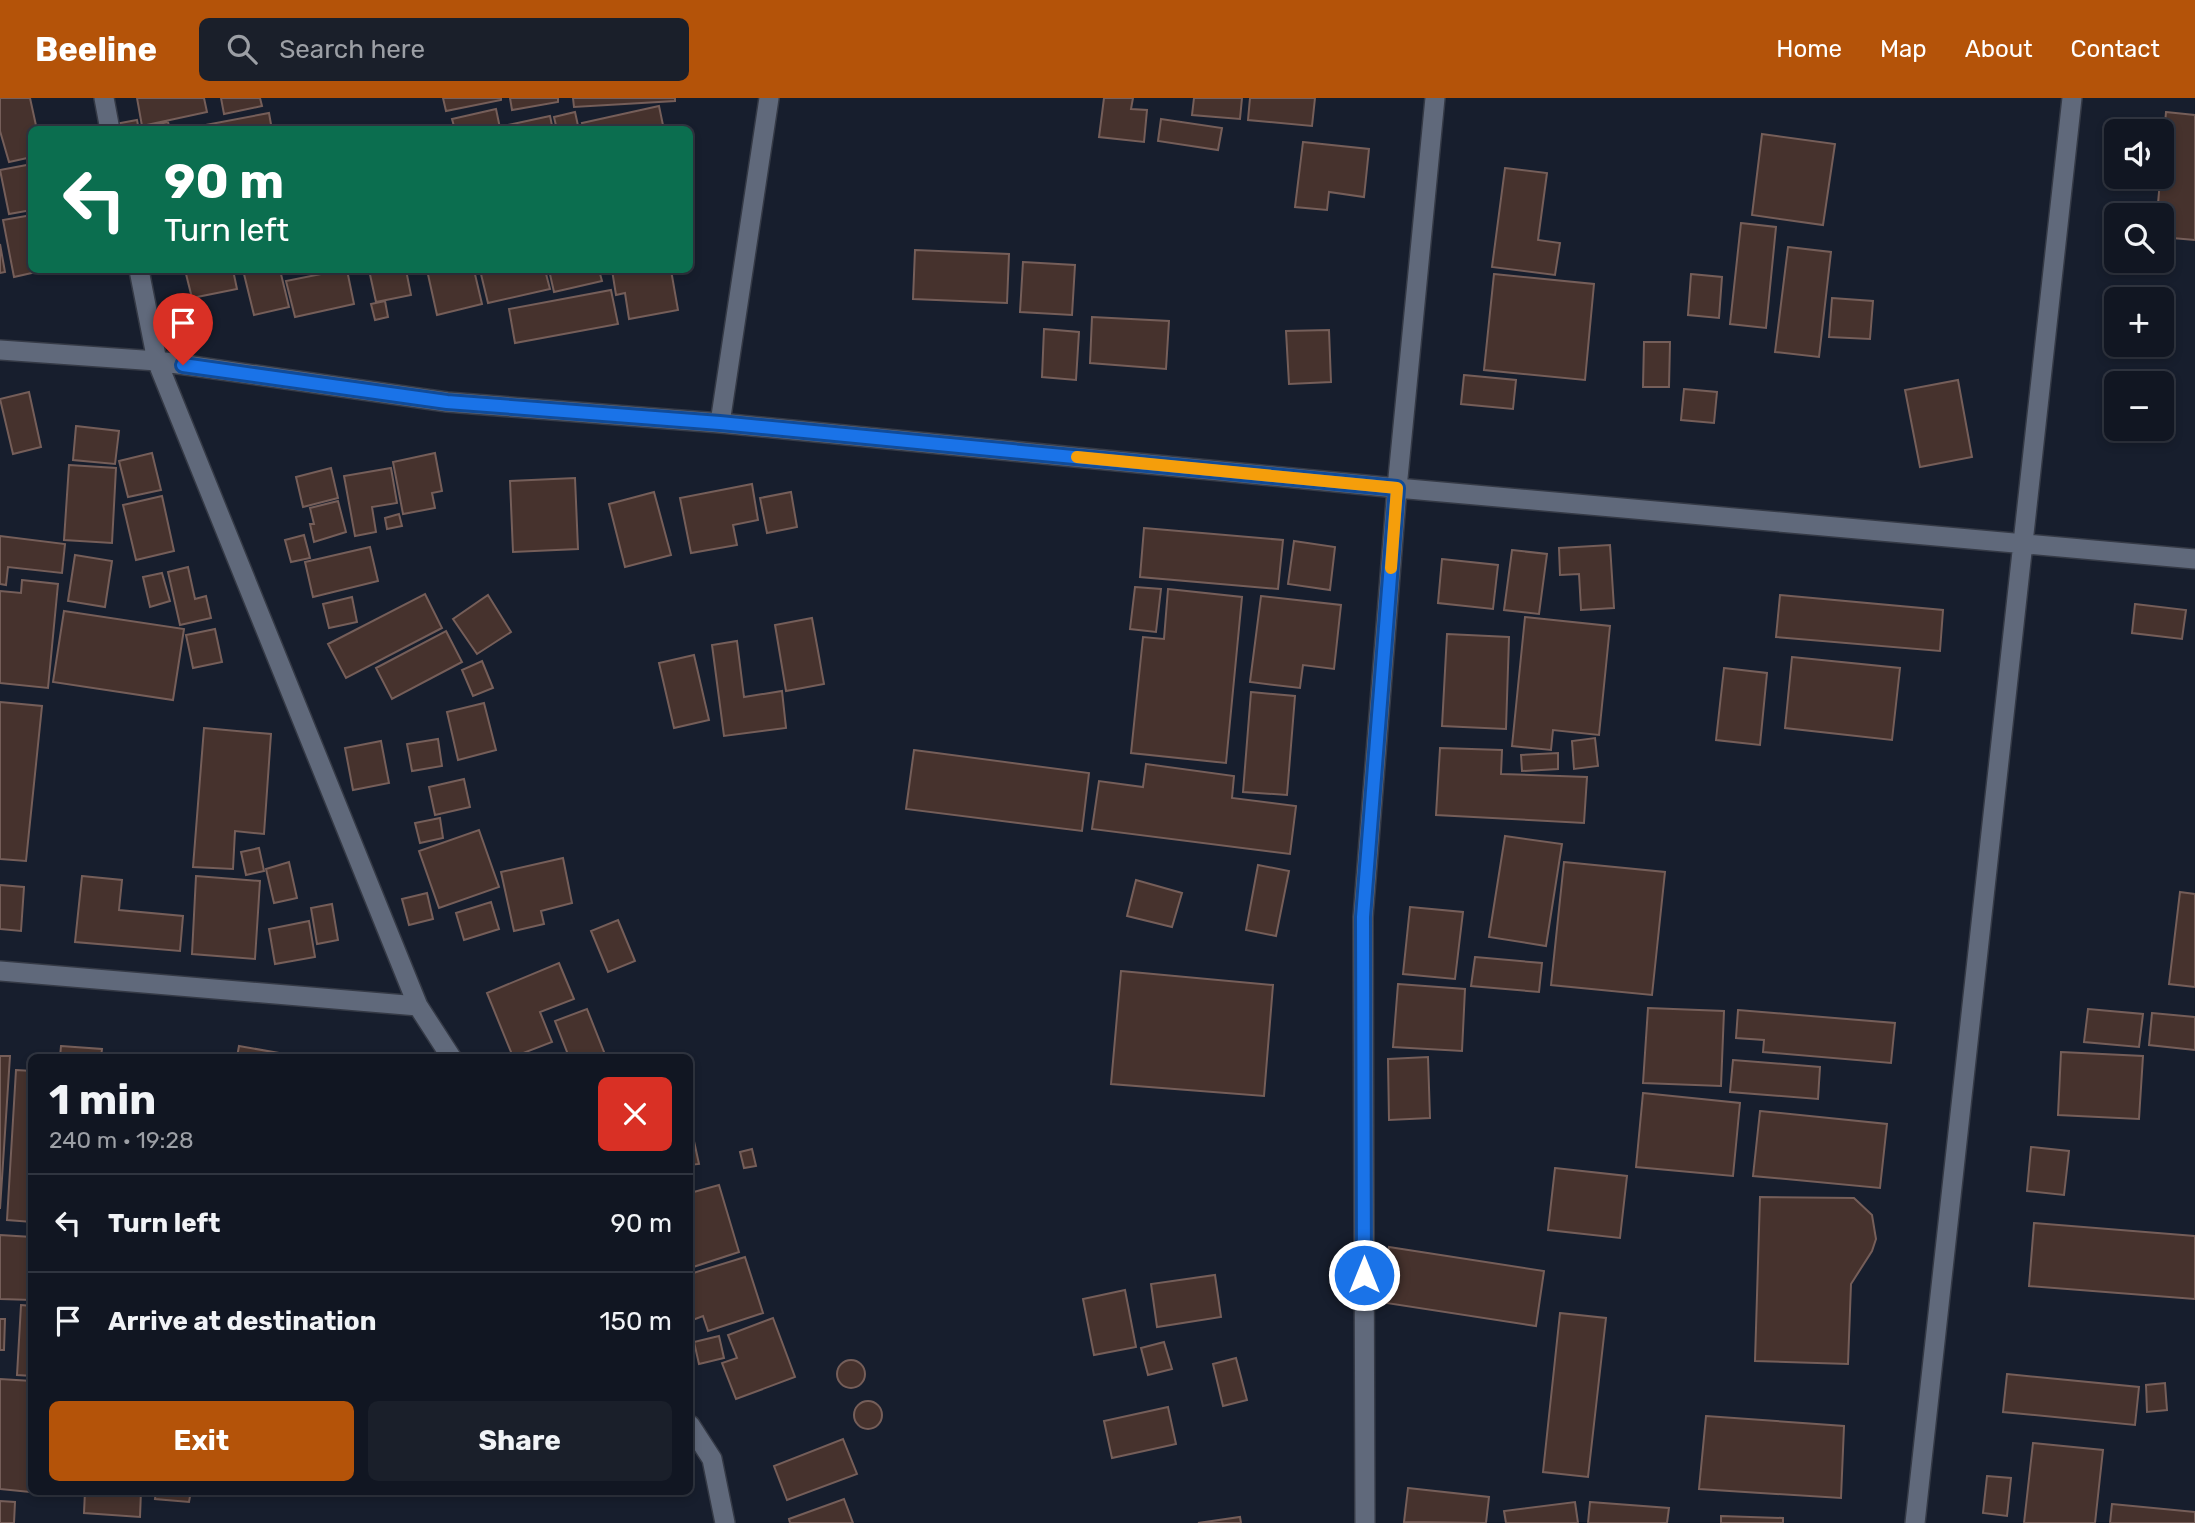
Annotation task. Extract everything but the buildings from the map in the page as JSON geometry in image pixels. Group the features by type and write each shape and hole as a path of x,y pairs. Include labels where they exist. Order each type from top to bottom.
{"street":[{"path":"104,98 109,126"},
{"path":"720,423 769,98"},
{"path":"1365,1523 1363,917 1397,488 1435,98"},
{"path":"1915,1523 2072,98"},
{"path":"140,273 157,361 418,1006 449,1054"},
{"path":"0,350 157,361 447,402 720,423 1397,488 2195,559"},
{"path":"0,971 418,1006"},
{"path":"693,1429 712,1459 725,1523"}],"slow traffic":[{"path":"1077,457 1397,488 1391,568"}],"route":[{"path":"183,365 447,402 720,423 1397,488 1363,917 1364,1275"}]}
